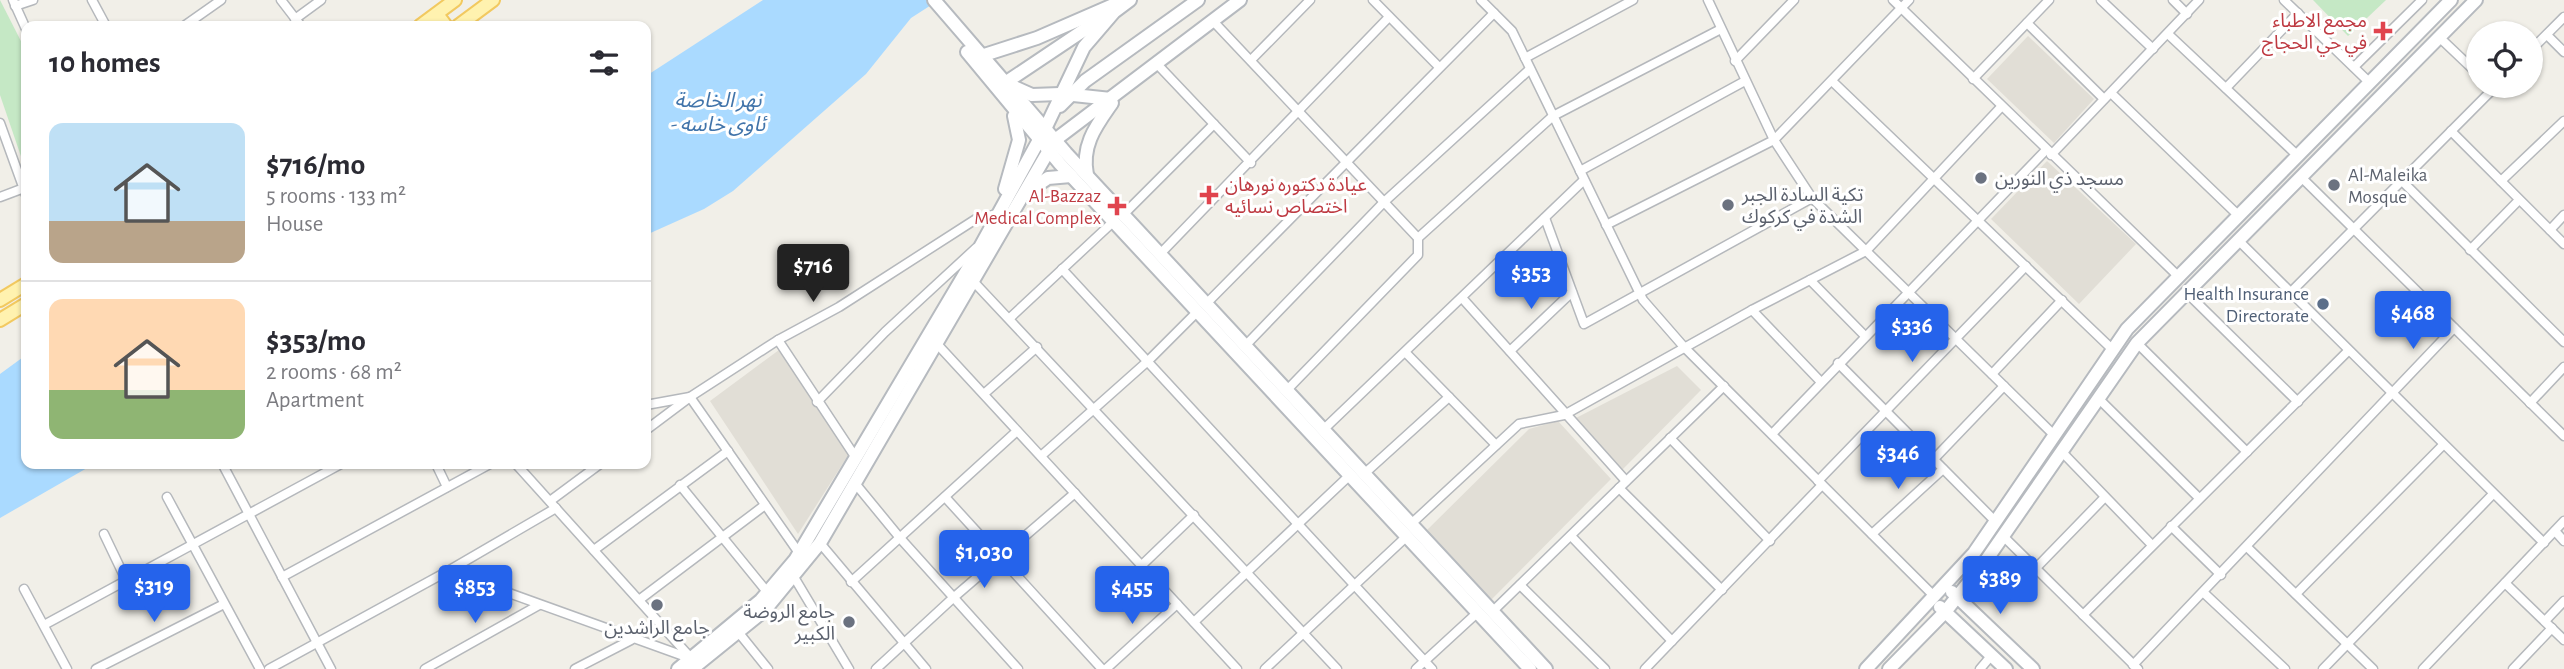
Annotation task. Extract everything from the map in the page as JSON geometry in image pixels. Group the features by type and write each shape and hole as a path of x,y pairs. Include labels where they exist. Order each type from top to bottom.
{"main road":[{"path":"427,21 455,0"},
{"path":"465,21 493,0"},
{"path":"926,0 981,56 1042,134"},
{"path":"934,0 1008,103 1087,175 1119,218 1406,537 1530,669"},
{"path":"981,56 1037,38 1123,0"},
{"path":"1004,83 1129,0"},
{"path":"692,664 768,593 799,553 983,242 1092,36 1129,0"},
{"path":"678,669 692,664 739,632 765,610 820,543 938,345 1052,145 1056,115 1064,93 1198,0"},
{"path":"1052,145 1240,0"},
{"path":"1866,669 1974,553 2127,329 2451,0"},
{"path":"1889,669 1957,598 2137,343 2439,37 2467,3"},
{"path":"437,14 442,21"},
{"path":"1004,83 1032,95 1064,93 1115,97"},
{"path":"1087,175 1084,155 1088,142 1115,97"},
{"path":"997,214 1019,140 1017,122 1008,103"},
{"path":"1052,145 1071,176 1161,254 1202,308 1245,345 1546,669"},
{"path":"1020,201 1044,179 1071,176"},
{"path":"0,300 21,287"},
{"path":"0,320 21,307"},
{"path":"1945,587 2033,669"},
{"path":"1934,599 2006,669"}],"street":[{"path":"22,21 14,3 33,0"},
{"path":"92,0 103,21"},
{"path":"191,21 221,0"},
{"path":"282,0 297,21"},
{"path":"299,21 321,0"},
{"path":"1251,60 1310,0"},
{"path":"1373,0 1439,66"},
{"path":"1484,3 1497,0"},
{"path":"1525,58 1633,0"},
{"path":"1708,0 1774,140 1812,198 2054,435"},
{"path":"1735,61 1794,0"},
{"path":"1893,0 2179,277"},
{"path":"1606,225 1774,140 1909,0"},
{"path":"1973,79 2049,0"},
{"path":"2101,0 2153,49"},
{"path":"2173,0 2187,13"},
{"path":"1772,434 1820,381 1978,220 2107,96 2199,0"},
{"path":"2284,0 2369,82"},
{"path":"2354,67 2422,0"},
{"path":"1484,3 1512,31 1640,294 1684,347 1934,599"},
{"path":"1041,456 1149,360 1494,13"},
{"path":"2226,88 2298,13"},
{"path":"1161,254 1389,16"},
{"path":"2543,39 2564,17"},
{"path":"1213,20 1418,238 1418,255 1286,391"},
{"path":"2027,23 2239,216"},
{"path":"1418,238 1553,116 1720,30"},
{"path":"2168,34 2298,156"},
{"path":"2547,35 2564,52"},
{"path":"2439,37 2466,63"},
{"path":"1157,64 1251,163"},
{"path":"1245,345 1384,202 1530,69"},
{"path":"1323,430 1463,299 1545,218 1582,176 1745,81"},
{"path":"1832,81 2113,350"},
{"path":"2290,293 2482,98"},
{"path":"1411,524 1518,424 1564,415 1752,310 1866,251 2001,107"},
{"path":"2501,181 2564,121"},
{"path":"0,123 21,181"},
{"path":"1011,317 1119,218 1214,124"},
{"path":"2451,131 2564,244"},
{"path":"2301,177 2564,436"},
{"path":"2402,181 2564,342"},
{"path":"0,197 21,193"},
{"path":"1545,218 1584,324 1812,198"},
{"path":"2470,250 2519,200"},
{"path":"651,426 690,397 778,340 839,307 976,219 997,214"},
{"path":"2550,230 2564,215"},
{"path":"2238,240 2544,543"},
{"path":"817,402 885,332 983,242"},
{"path":"1645,669 1770,541 1886,411 2026,266"},
{"path":"1062,269 1149,360 1352,586 1432,669"},
{"path":"1810,280 1865,336"},
{"path":"973,281 1011,317 1337,669"},
{"path":"1510,351 1572,292"},
{"path":"2186,292 2298,402"},
{"path":"1463,299 1564,415 1626,481"},
{"path":"1992,374 2062,300"},
{"path":"1752,310 1820,381"},
{"path":"2003,536 2136,667 2454,328"},
{"path":"778,340 856,458"},
{"path":"2137,343 2247,452"},
{"path":"938,345 1237,669"},
{"path":"985,393 1037,347"},
{"path":"2083,615 2151,544 2348,351"},
{"path":"1406,353 1496,445"},
{"path":"1838,363 1995,522"},
{"path":"2530,403 2564,367"},
{"path":"1492,612 1724,386"},
{"path":"1934,459 2004,386"},
{"path":"651,404 690,397"},
{"path":"690,397 799,553"},
{"path":"1364,474 1449,397"},
{"path":"2098,398 2199,498"},
{"path":"851,582 1017,431"},
{"path":"1670,438 1770,541"},
{"path":"2296,594 2443,445"},
{"path":"594,550 728,452"},
{"path":"2062,452 2151,544"},
{"path":"225,469 331,669"},
{"path":"44,625 332,469"},
{"path":"438,469 447,487"},
{"path":"282,577 481,469"},
{"path":"521,469 639,600 692,664"},
{"path":"269,669 318,645 448,571 553,505 594,469"},
{"path":"1872,534 1943,469"},
{"path":"1194,622 1350,475"},
{"path":"854,482 900,538 1018,669"},
{"path":"680,485 768,593"},
{"path":"1619,488 1722,590"},
{"path":"876,669 953,598 1075,493"},
{"path":"2323,669 2493,494"},
{"path":"167,497 260,669"},
{"path":"945,497 1104,669 1177,604"},
{"path":"2036,568 2105,497"},
{"path":"639,600 765,505"},
{"path":"1142,565 1194,515"},
{"path":"2423,669 2564,522"},
{"path":"2171,526 2221,575"},
{"path":"2554,531 2564,541"},
{"path":"104,534 126,580"},
{"path":"1571,536 1672,642"},
{"path":"1265,669 1406,537"},
{"path":"820,543 901,644 926,669"},
{"path":"2248,548 2374,669"},
{"path":"448,571 692,664"},
{"path":"794,577 849,669"},
{"path":"2505,583 2564,640"},
{"path":"1520,585 1605,669"},
{"path":"24,589 67,669"},
{"path":"2204,593 2285,669"},
{"path":"2545,621 2564,601"},
{"path":"96,669 224,604"},
{"path":"425,669 539,606"},
{"path":"1416,669 1477,613"},
{"path":"2513,669 2552,628"},
{"path":"739,632 768,669"},
{"path":"575,669 631,640"},
{"path":"1980,669 1992,656"}],"shaded area":[{"path":"2028,36 2094,99 2054,143 1987,79"},
{"path":"2047,161 2136,244 2079,304 1991,219"},
{"path":"779,350 849,454 798,534 710,401"},
{"path":"1677,366 1701,390 1622,470 1576,418"},
{"path":"1558,421 1611,479 1489,602 1425,532 1529,429"}],"green space":[{"path":"0,0 21,41 21,156 0,95"},
{"path":"2313,0 2386,0 2348,36"}],"water":[{"name":"نهر الخاصة - ئاوی خاسە","path":"763,0 939,0 911,18 866,74 733,191 704,209 651,233 651,73"},
{"path":"21,359 21,469 85,469 0,518 0,374"}],"place":[{"name":"مجمع الاطباء في حي الحجاج","path":"2383,31"},
{"name":"مسجد ذي النورين","path":"1981,178"},
{"name":"Al-Maleika Mosque","path":"2334,185"},
{"name":"عيادة دكتوره نورهان اختصاص نسائيه","path":"1209,195"},
{"name":"تكية السادة الجبر الشدة في كركوك","path":"1728,205"},
{"name":"Al-Bazzaz Medical Complex","path":"1117,206"},
{"name":"Health Insurance Directorate","path":"2323,304"},
{"name":"جامع الراشدين","path":"657,605"},
{"name":"جامع الروضة الكبير","path":"849,622"}]}
